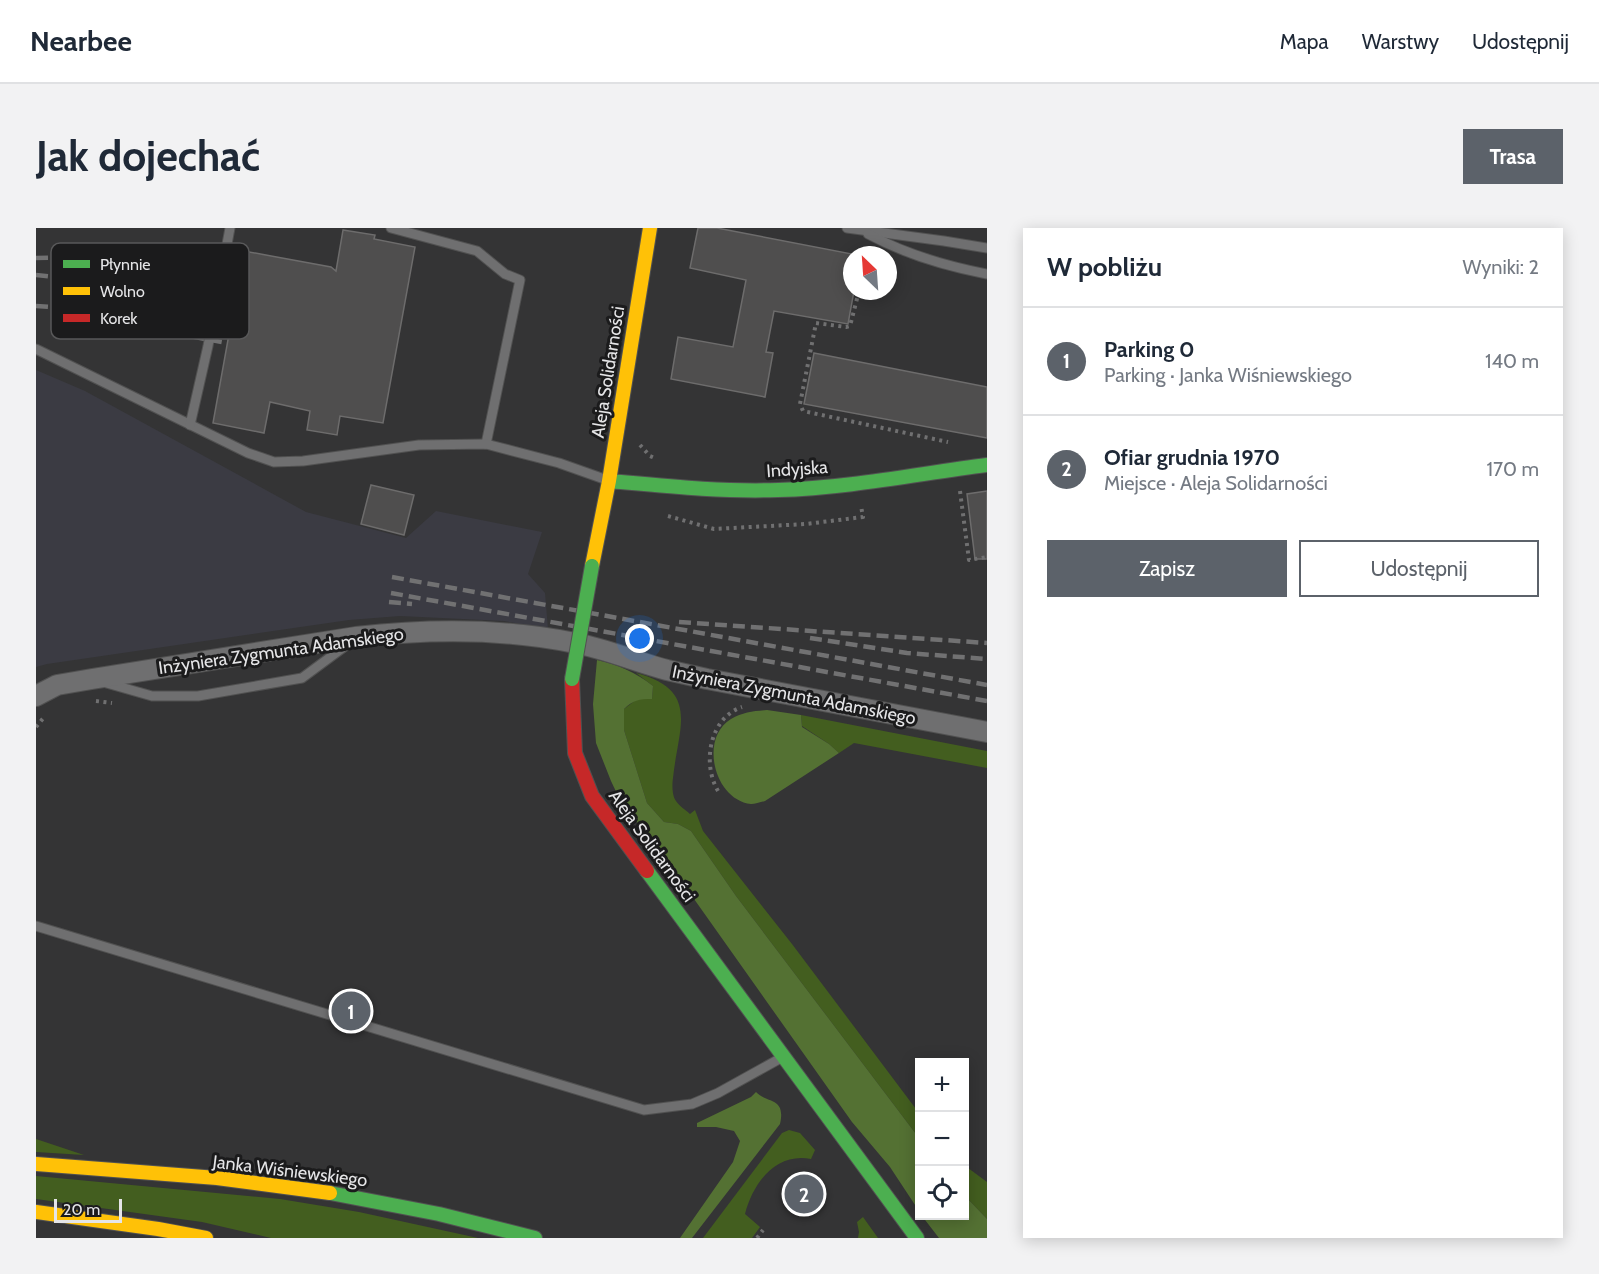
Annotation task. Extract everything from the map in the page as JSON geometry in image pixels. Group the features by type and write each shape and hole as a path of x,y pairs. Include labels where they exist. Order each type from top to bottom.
{"main road":[{"name":"Aleja Solidarności","path":"650,228 609,481 572,679 572,716 576,753 592,796 916,1238"},
{"name":"Indyjska","path":"609,481 672,487 777,490 987,465"},
{"name":"Janka Wiśniewskiego","path":"36,1164 275,1185 399,1205 535,1238"},
{"path":"36,1212 206,1238"}],"street":[{"name":"Inżyniera Zygmunta Adamskiego","path":"36,696 57,685 92,679 356,638 396,633 444,631 529,635 574,642 616,652 665,670 987,732"}],"lane":[{"path":"227,243 230,228"},
{"path":"391,228 477,251 505,274 520,280 486,444"},
{"path":"847,228 987,248"},
{"path":"863,231 885,243 932,261 987,274"},
{"path":"190,425 207,339"},
{"path":"36,349 248,453 274,462 303,461 419,445 486,444 559,463 609,481"},
{"path":"92,679 152,696 198,696 302,678 356,638"},
{"path":"36,926 644,1110 692,1104 718,1093 784,1056"}],"path":[{"path":"857,300 850,326 816,323 800,404 803,411 948,442"},
{"path":"638,437 640,444 650,456 662,461"},
{"path":"960,486 969,560 987,557"},
{"path":"668,516 714,529 795,525 863,517 860,501"},
{"path":"718,791 710,767 716,729 738,708 746,706"},
{"path":"757,1238 763,1230"}],"shaded area":[{"path":"36,370 85,391 306,512 406,538 436,511 542,532 528,574 545,593 548,629 504,621 400,616 349,620 36,667"}],"green space":[{"path":"597,660 626,670 653,686 652,699 636,701 624,709 624,730 647,803 664,822 678,824 691,831 736,896 915,1133 915,1205 890,1167 852,1122 682,882 620,800 596,743 593,704"},
{"path":"636,673 656,680 670,690 678,701 681,713 672,783 676,801 690,814 695,810 703,831 792,944 915,1108 915,1133 736,896 691,831 678,824 664,822 647,803 624,730 624,709 637,699 652,699 653,686"},
{"path":"767,710 801,715 802,727 839,753 765,801 751,804 738,800 728,792 720,780 715,767 715,740 721,728 731,719 744,713"},
{"path":"801,715 987,751 987,768 854,743 839,753 802,726"},
{"path":"756,1092 778,1105 781,1115 780,1124 692,1238 680,1238 733,1162 740,1141 734,1131 716,1127 697,1127 697,1123 751,1097"},
{"path":"789,1130 800,1133 815,1150 811,1159 787,1160 768,1172 760,1181 745,1214 760,1227 752,1238 703,1238 782,1133"},
{"path":"36,1139 84,1155 36,1152"},
{"path":"969,1169 987,1182 987,1219 969,1200"},
{"path":"36,1176 280,1199 359,1212 478,1238 271,1238 202,1222 36,1199"},
{"path":"969,1200 987,1219 987,1238 939,1238 925,1220 969,1220"},
{"path":"863,1217 878,1238 858,1238 857,1222"}],"building":[{"path":"698,228 717,228 843,252 843,300 852,300 848,324 774,311 766,352 773,353 765,397 671,379 678,337 733,347 746,280 690,268"},
{"path":"343,230 375,235 374,239 415,247 383,423 340,416 337,435 307,430 310,411 270,402 264,433 213,423 228,339 249,339 249,252 331,267 336,271"},
{"path":"814,353 987,387 987,438 804,404"},
{"path":"371,485 414,495 404,535 361,524"},
{"path":"987,491 987,559 975,559 967,494"}],"railway":[{"path":"36,258 51,258"},
{"path":"36,275 51,277"},
{"path":"36,306 51,307"},
{"path":"205,339 227,343"},
{"path":"392,577 987,685"},
{"path":"391,593 987,701"},
{"path":"389,602 412,604"},
{"path":"679,622 987,643"},
{"path":"810,638 907,653 987,659"}],"traffic: fast":[{"path":"609,481 715,489 804,489 856,484 987,465"},
{"path":"572,679 592,566"},
{"path":"647,871 917,1238"},
{"path":"330,1193 439,1214 535,1238"}],"traffic: slow":[{"path":"592,566 609,481 650,228"},
{"path":"36,1164 217,1178 330,1193"},
{"path":"36,1212 206,1238"}],"traffic: jam":[{"path":"572,679 575,753 592,796 647,871"}],"place":[{"name":"Parking 0","path":"351,1011"},
{"name":"Ofiar grudnia 1970","path":"804,1194"}]}
